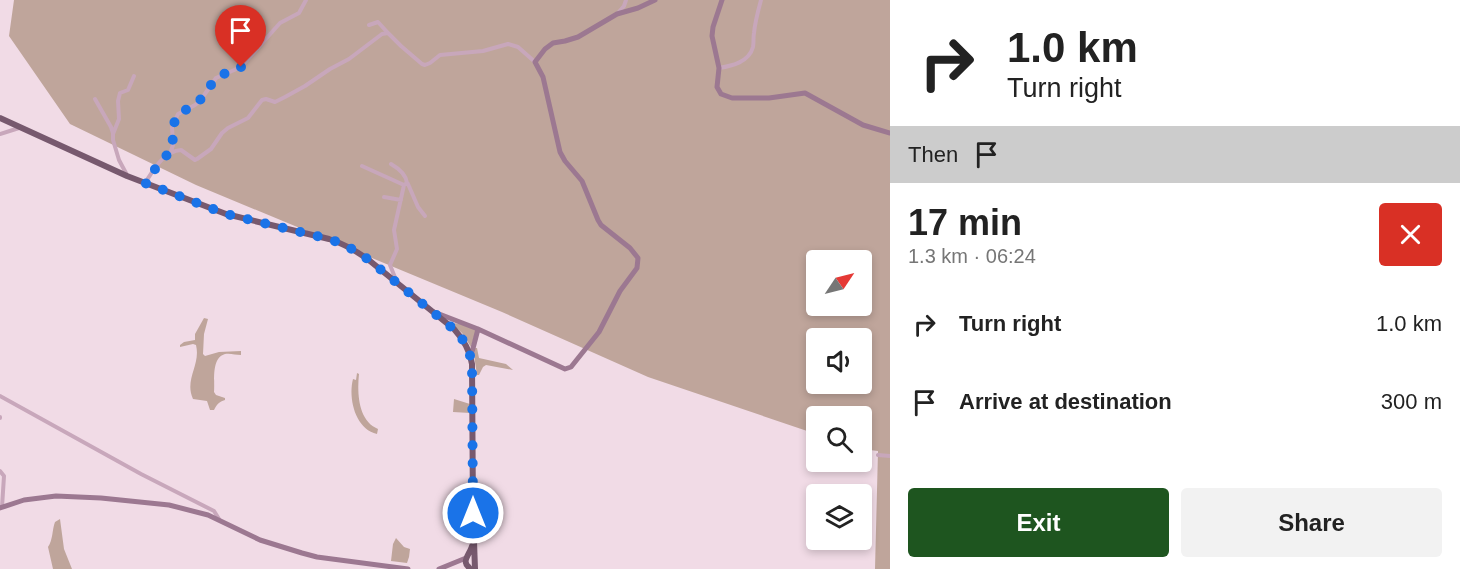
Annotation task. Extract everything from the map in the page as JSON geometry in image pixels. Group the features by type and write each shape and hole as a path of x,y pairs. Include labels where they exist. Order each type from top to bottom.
{"main road":[{"path":"0,118 128,176 226,214 336,242 363,256 450,325 462,337 471,356 473,535 470,563"}],"street":[{"path":"145,183 171,151 172,128 178,114 195,105 216,78 241,67 280,23 299,13 306,0"},
{"path":"617,14 626,0"},
{"path":"535,63 545,49 553,43 578,37 617,14 655,0"},
{"path":"722,0 712,36 719,68 717,87 724,96 769,98 805,93 863,125 890,133"},
{"path":"719,68 736,64 749,55 753,46 761,0"},
{"path":"369,25 378,22 400,46 425,65 440,55 483,51 507,44 518,47 535,63 541,73 562,157 582,181 601,225 630,248 638,258 638,265 616,298 599,332 569,369 558,367 478,329 432,311"},
{"path":"171,151 181,150 195,160 197,159 211,149 228,128 248,118 262,100 275,102 285,97 349,59 382,34 388,33"},
{"path":"113,134 119,119 120,93 128,90 134,76"},
{"path":"95,99 111,127 119,160 128,176"},
{"path":"0,134 22,127"},
{"path":"391,164 404,175 405,184 394,230 396,249 390,265 398,283"},
{"path":"362,166 408,184 418,207 426,216"},
{"path":"384,197 401,200"},
{"path":"471,356 478,329"},
{"path":"0,396 141,474 214,511 219,520"},
{"path":"878,455 890,456"},
{"path":"0,471 4,477 1,508 39,497 75,496 169,505 196,511 260,540 302,553 408,569"},
{"path":"439,569 450,565 470,563"}],"shaded area":[{"path":"14,0 890,0 890,569 875,569 878,451 872,450 872,406 806,406 806,431 648,377 502,312 196,185 70,124 9,36"},
{"path":"204,318 208,319 204,334 203,354 205,356 219,352 241,351 241,355 225,354 218,360 214,392 225,400 214,410 210,410 207,401 193,399 191,392 196,345 180,347 184,342 195,340 195,334"},
{"path":"451,323 463,324 476,330 471,347 462,333"},
{"path":"475,348 477,348 479,358 506,364 513,370 486,365 477,375"},
{"path":"357,373 359,374 360,406 366,420 378,429 377,434 363,426 355,412 352,387"},
{"path":"454,399 470,404 470,413 453,412"},
{"path":"60,519 64,549 72,569 53,569 48,547 55,522"},
{"path":"396,538 404,547 410,549 407,563 391,561"}],"route":[{"path":"241,67 216,78 195,105 178,114 171,132 173,145 171,151 154,169 145,183 245,220 329,239 343,245 370,261 462,337 468,347 472,364 473,513"}]}
